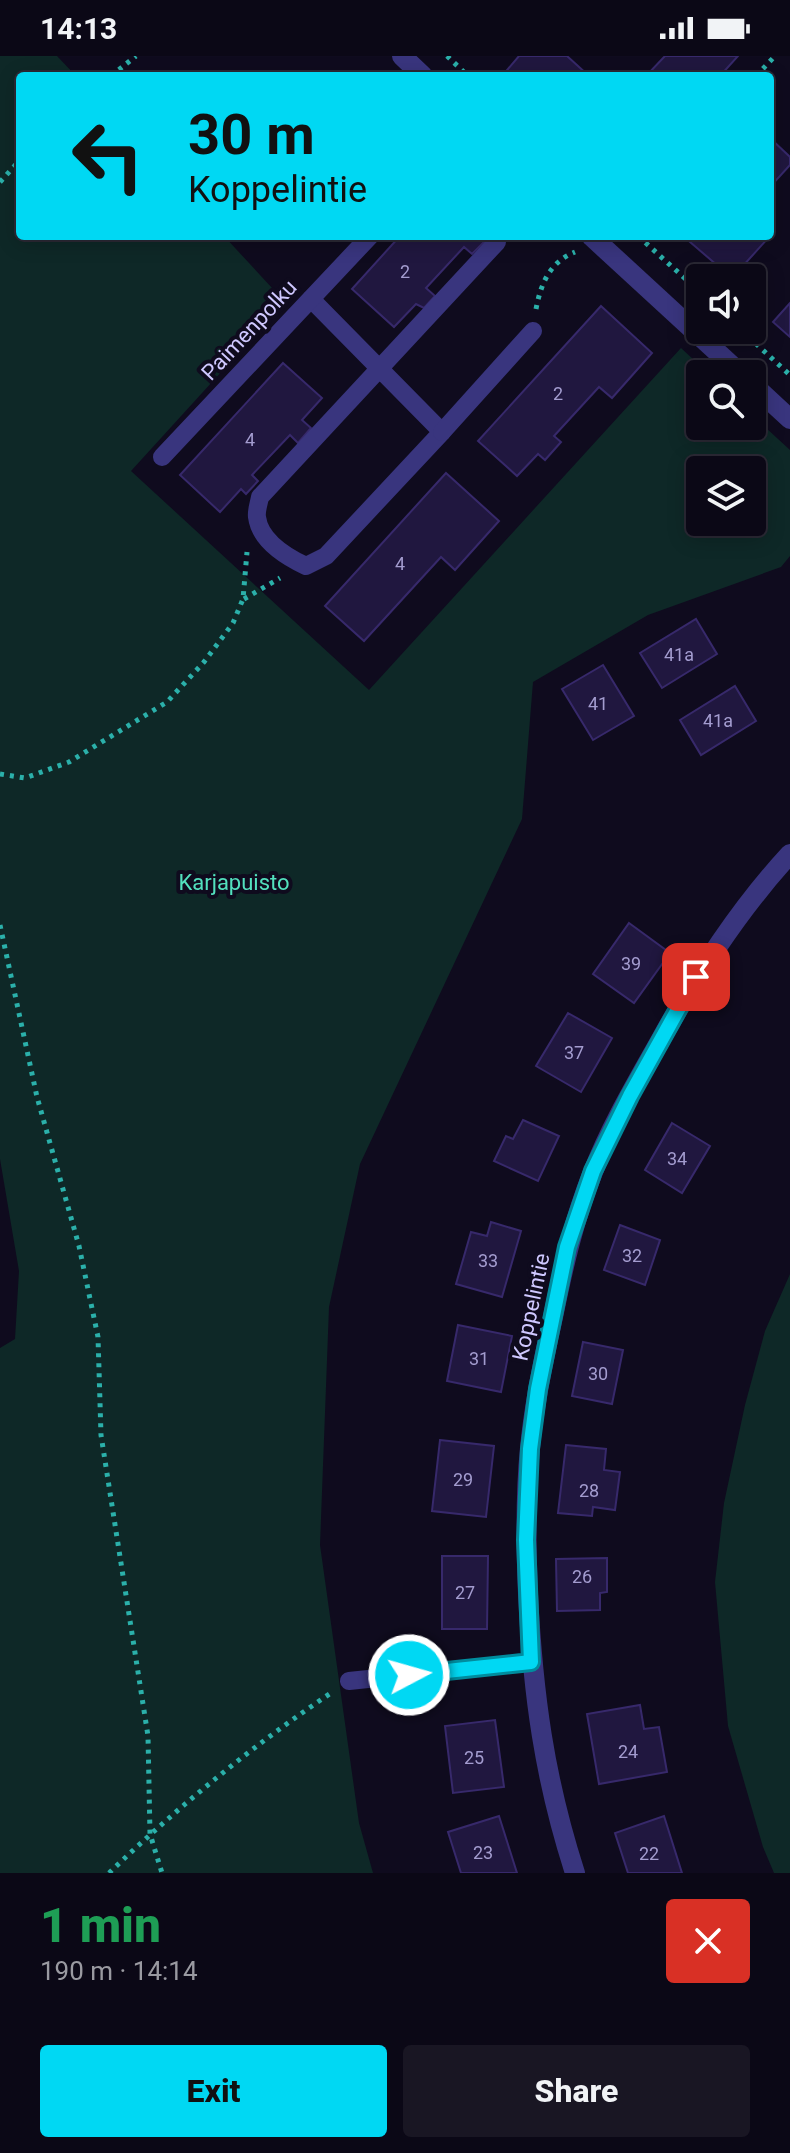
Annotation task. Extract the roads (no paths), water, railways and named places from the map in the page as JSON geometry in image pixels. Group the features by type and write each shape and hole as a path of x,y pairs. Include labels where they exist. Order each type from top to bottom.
{"street":[{"path":"402,56 419,72"},
{"path":"595,240 726,360"},
{"path":"766,397 790,419"},
{"name":"Koppelintie","path":"575,1873 547,1772 536,1710 526,1540 530,1449 538,1389 567,1247 599,1158 696,977 738,914 790,854"}],"lane":[{"name":"Paimenpolku","path":"162,457 366,240"},
{"path":"497,242 260,497 257,517 267,539 289,558 306,566 326,556 533,331"},
{"path":"311,299 442,432"},
{"path":"349,1681 531,1662"}],"park label":[{"name":"Karjapuisto","path":"234,882"}]}
